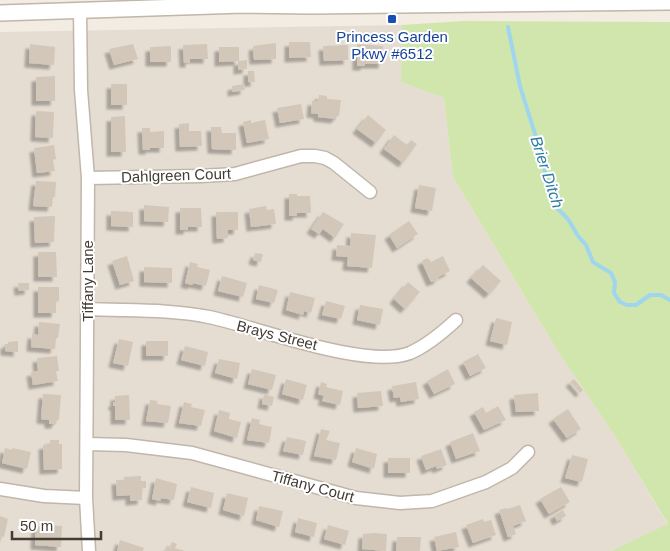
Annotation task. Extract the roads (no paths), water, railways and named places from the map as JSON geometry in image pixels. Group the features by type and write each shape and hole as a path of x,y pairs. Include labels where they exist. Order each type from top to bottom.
{"street":[{"path":"0,13 243,3 311,6 670,2"},
{"name":"Tiffany Lane","path":"80,11 81,90 88,178 86,498 89,551"},
{"name":"Dahlgreen Court","path":"88,178 235,174 301,156 315,156 325,158 334,163 370,192"},
{"name":"Brays Street","path":"88,309 180,312 211,317 342,351 380,356 395,356 409,353 433,340 456,320"},
{"name":"Tiffany Court","path":"87,444 126,445 192,453 356,498 400,503 432,501 486,482 512,468 528,452"},
{"path":"0,489 44,496 86,498"}],"waterway":[{"name":"Brier Ditch","path":"508,27 520,86 540,150 551,198 556,207 568,219 586,245 593,262 611,273 615,282 614,293 620,302 627,305 636,305 650,295 661,295 670,300"}],"place":[{"name":"Princess Garden Pkwy #6512","path":"392,19"}]}
